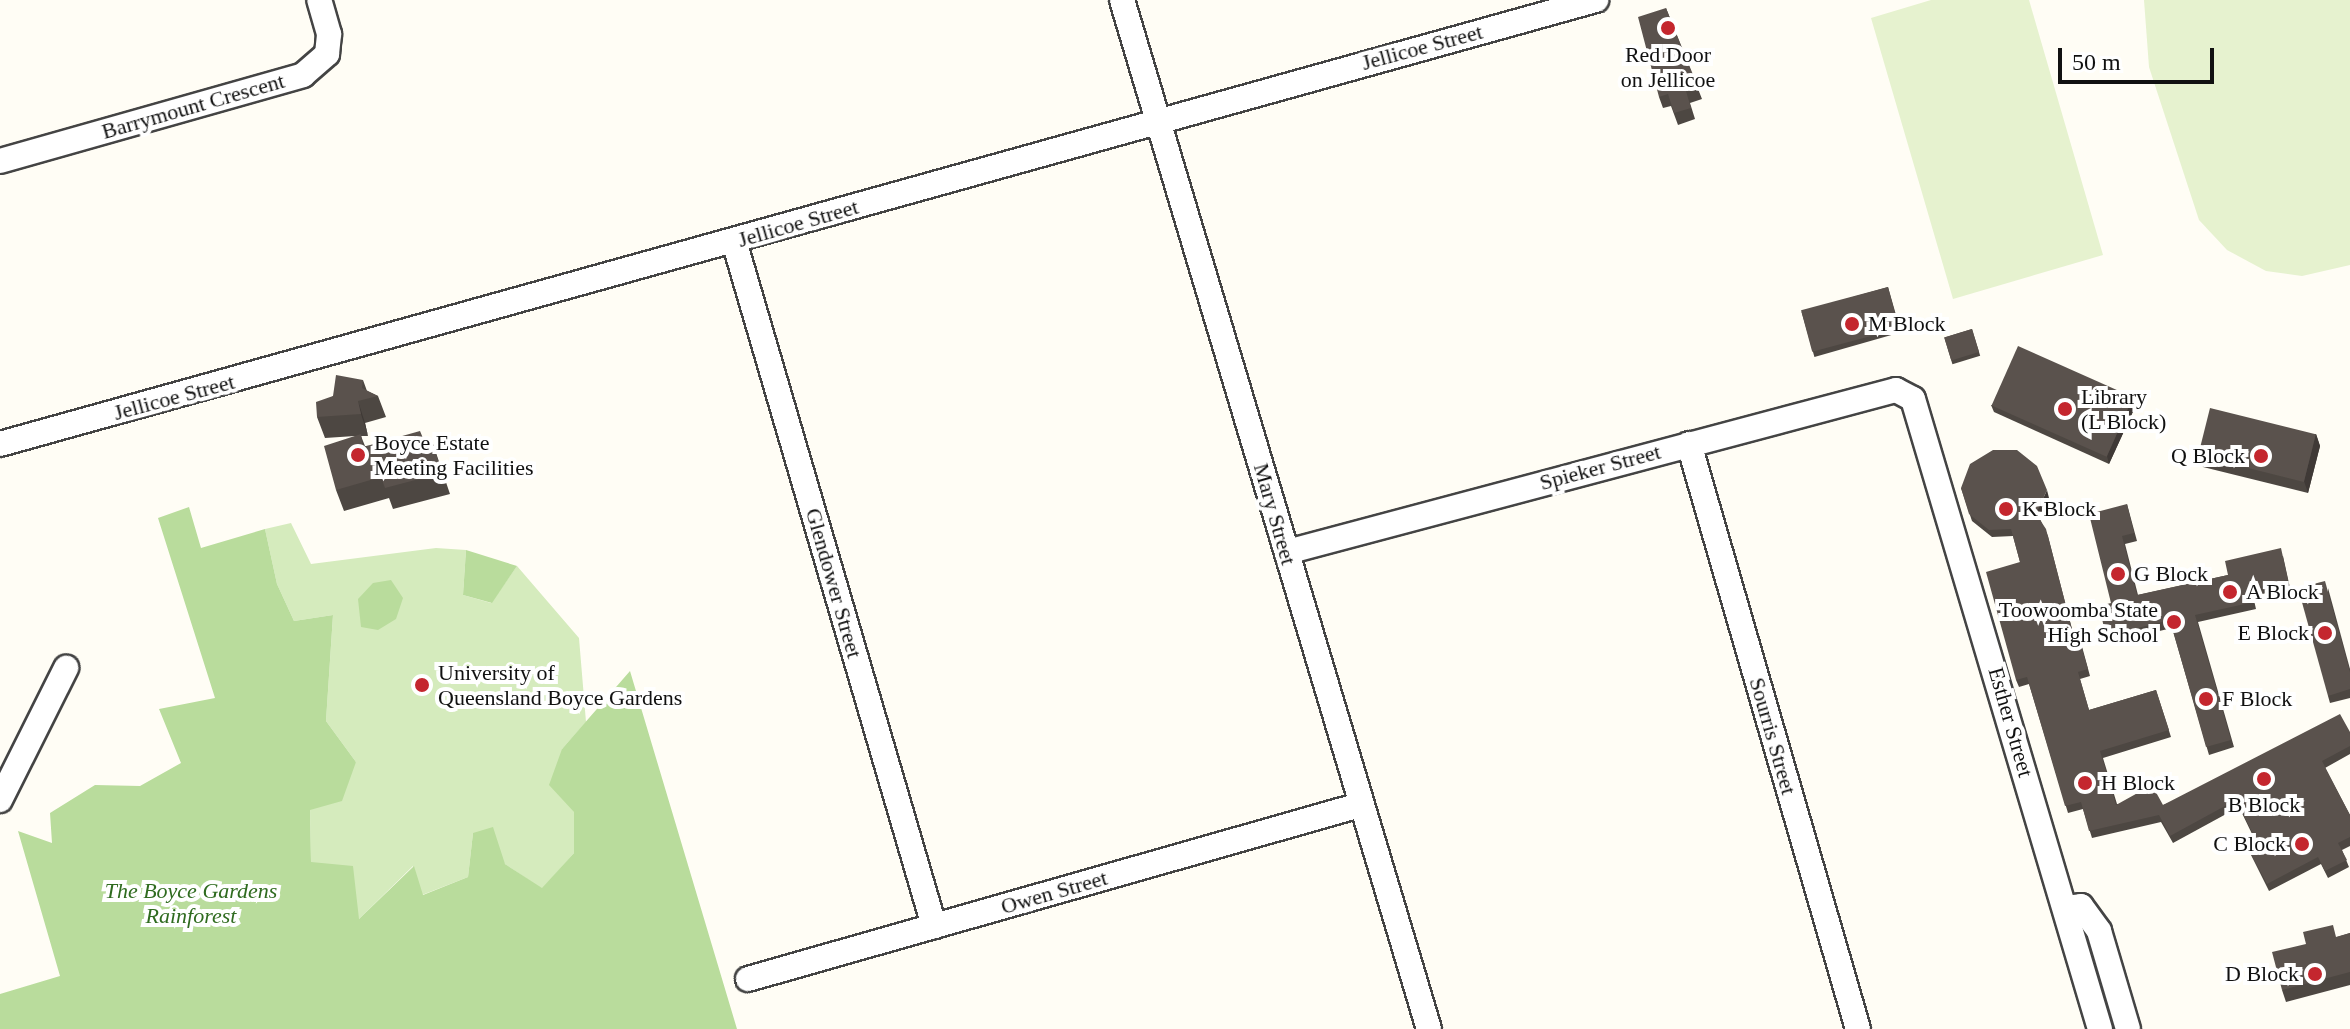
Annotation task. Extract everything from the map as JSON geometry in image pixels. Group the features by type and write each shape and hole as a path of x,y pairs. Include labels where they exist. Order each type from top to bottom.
{"street":[{"name":"Barrymount Crescent","path":"0,161 303,75 327,54 329,34 319,0"},
{"name":"Mary Street","path":"1122,0 1429,1029"},
{"name":"Jellicoe Street","path":"0,444 1586,1"},
{"name":"Glendower Street","path":"734,241 934,926"},
{"name":"Spieker Street","path":"1287,552 1896,390 1913,399"},
{"name":"Esther Street","path":"1913,399 2100,1029"},
{"name":"Sourris Street","path":"1689,444 1858,1029"},
{"path":"0,800 66,668"},
{"name":"Owen Street","path":"748,979 1360,805"},
{"path":"2065,908 2081,906 2099,931 2128,1029"}],"green space":[{"path":"1931,0 2029,0 2103,255 1953,299 1871,18"},
{"path":"2144,0 2350,0 2350,265 2302,276 2266,271 2227,250 2199,220 2149,67"},
{"name":"The Boyce Gardens Rainforest","path":"189,507 201,548 265,529 277,584 294,621 333,615 326,721 356,762 342,801 310,810 311,862 353,866 359,919 414,866 423,895 468,877 473,833 493,827 505,864 542,888 574,853 574,812 549,785 562,749 630,671 737,1029 0,1029 0,994 60,976 18,831 52,843 50,813 95,785 140,786 181,763 159,709 215,698 158,518"},
{"path":"291,523 311,564 436,548 466,550 463,595 491,603 517,566 579,638 586,722 562,749 574,812 574,853 542,889 505,864 473,833 468,877 422,895 413,866 358,920 311,863 310,809 356,762 326,721 333,615 294,621 277,584 265,529"},
{"path":"466,550 517,566 492,603 463,595"},
{"path":"391,580 403,598 396,619 378,630 361,627 358,599 373,583"}],"building":[{"path":"1666,8 1698,87 1686,91 1691,108 1674,113 1668,94 1659,97 1638,17"},
{"name":"M Block","path":"1888,287 1899,329 1812,352 1801,310"},
{"path":"1972,329 1979,352 1951,360 1944,337"},
{"name":"Library (L Block)","path":"2018,346 2133,397 2107,457 1992,405"},
{"path":"336,375 363,380 362,388 378,396 358,401 361,414 317,417 316,402 333,396"},
{"name":"Q Block","path":"2210,408 2316,434 2304,482 2198,456"},
{"path":"420,431 425,443 432,441 442,473 385,488 381,477 336,490 324,446 361,434 363,447"},
{"path":"1993,450 2017,450 2037,466 2047,490 2036,514 2046,529 2073,633 2077,632 2088,669 2078,672 2089,710 2156,690 2169,730 2100,751 2116,805 2152,785 2163,805 2340,714 2350,732 2350,746 2322,761 2350,815 2350,837 2338,843 2347,860 2325,871 2318,857 2267,884 2244,841 2254,836 2236,800 2170,836 2159,815 2089,831 2081,802 2065,806 2027,677 2016,680 1986,572 2020,562 2011,529 1989,530 1969,514 1961,488 1970,464"},
{"path":"2127,504 2134,533 2122,536 2137,595 2228,575 2225,561 2281,548 2288,580 2251,589 2254,602 2195,615 2231,740 2206,747 2170,620 2106,636 2099,606 2111,603 2089,514"},
{"name":"E Block","path":"2325,581 2350,672 2350,689 2328,696 2298,588"},
{"name":"D Block","path":"2333,925 2336,937 2350,933 2350,972 2282,990 2272,952 2306,944 2303,932"}],"place":[{"name":"Red Door on Jellicoe","path":"1668,28"},
{"name":"M Block","path":"1852,324"},
{"name":"Library (L Block)","path":"2065,409"},
{"name":"Boyce Estate Meeting Facilities","path":"358,455"},
{"name":"Q Block","path":"2261,456"},
{"name":"K Block","path":"2006,509"},
{"name":"G Block","path":"2118,574"},
{"name":"A Block","path":"2230,592"},
{"name":"Toowoomba State High School","path":"2174,622"},
{"name":"E Block","path":"2325,633"},
{"name":"University of Queensland Boyce Gardens","path":"422,685"},
{"name":"F Block","path":"2206,699"},
{"name":"B Block","path":"2264,779"},
{"name":"H Block","path":"2085,783"},
{"name":"C Block","path":"2302,844"},
{"name":"D Block","path":"2315,974"}]}
